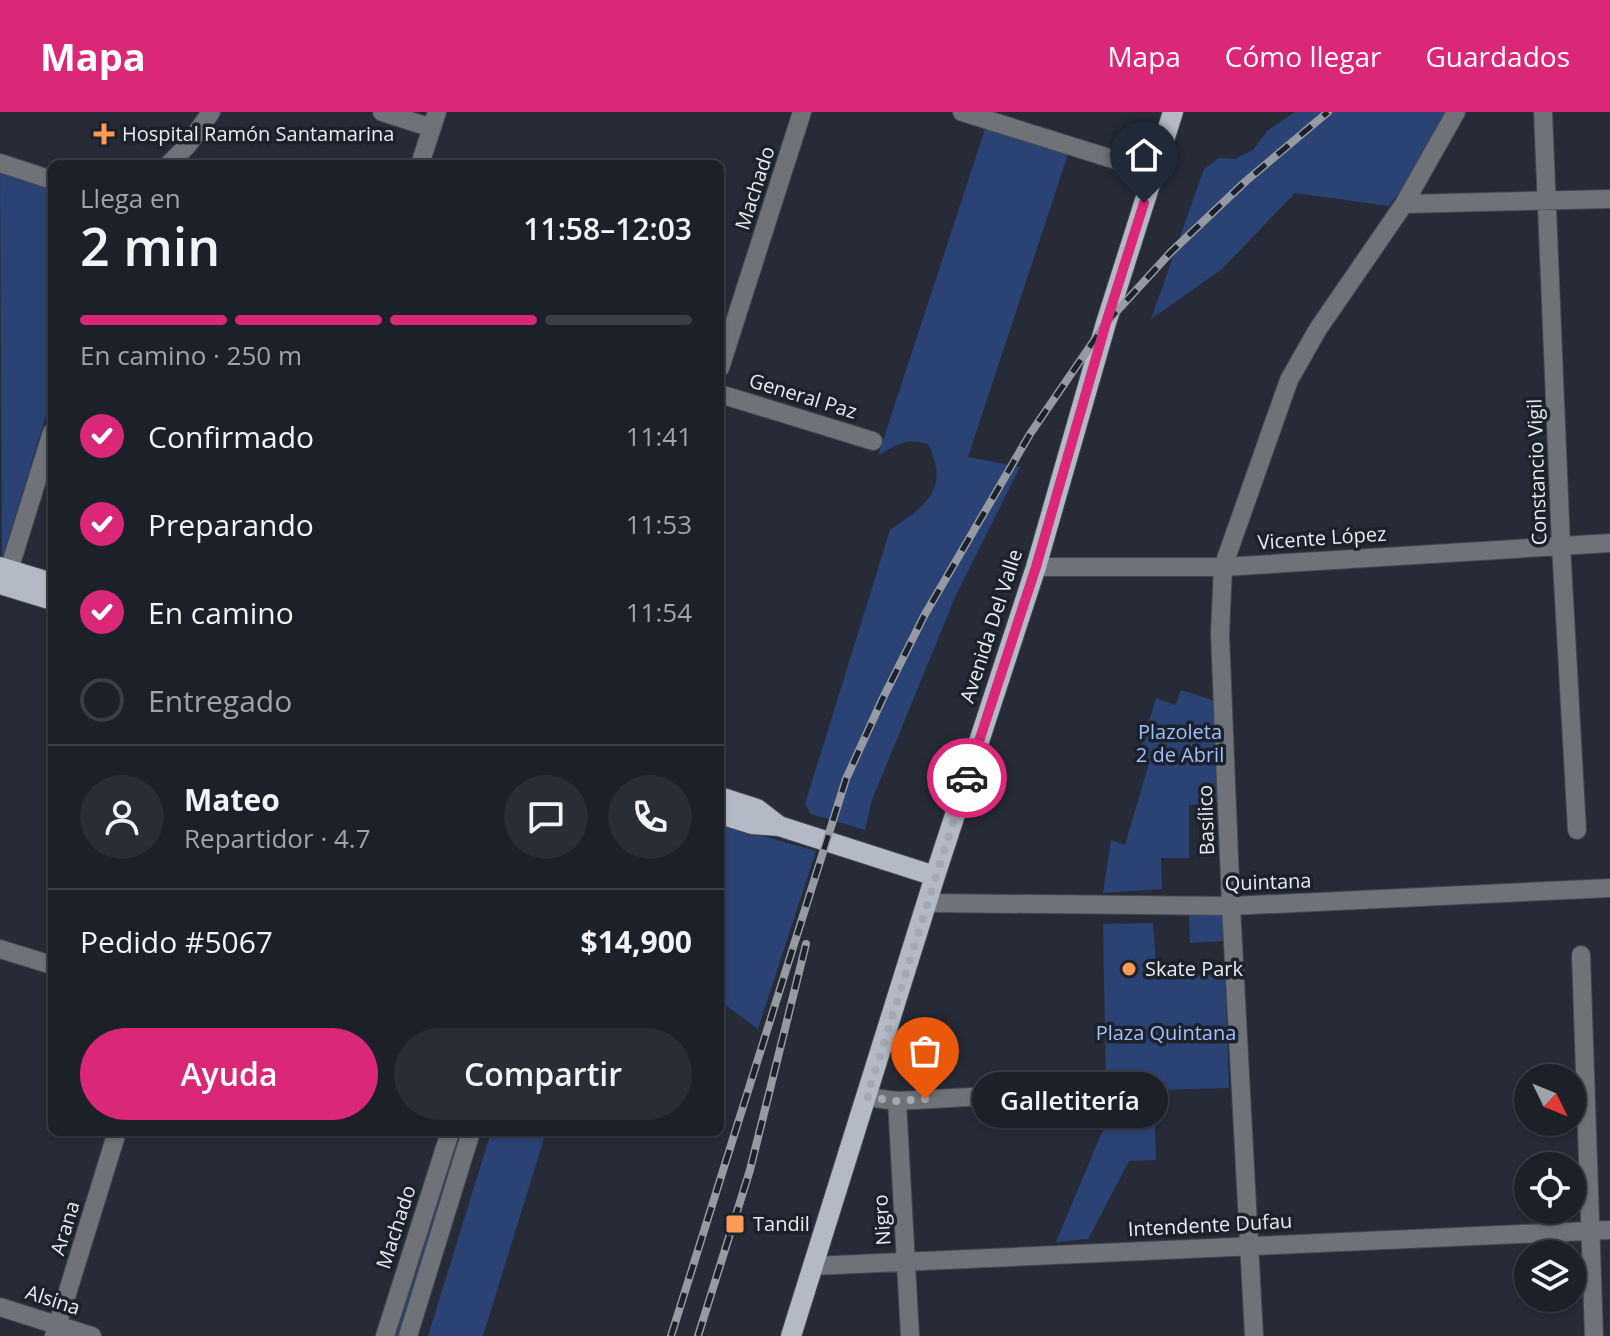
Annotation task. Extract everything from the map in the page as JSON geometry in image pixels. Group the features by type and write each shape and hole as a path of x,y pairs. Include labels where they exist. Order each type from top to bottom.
{"main road":[{"name":"Avenida Del Valle","path":"791,1336 935,876 1036,567 1106,323 1173,112"},
{"path":"3,574 48,582"},
{"path":"3,574 48,598"},
{"path":"724,798 757,809 779,826"},
{"path":"724,815 752,824 779,826 935,876"}],"street":[{"path":"173,160 211,112"},
{"path":"382,112 435,120 421,160"},
{"name":"Machado","path":"724,356 802,112"},
{"path":"962,112 1154,172"},
{"name":"Basílico","path":"1254,1336 1220,634 1223,567 1289,380 1318,329 1404,204 1456,112"},
{"name":"Constancio Vigil","path":"1543,112 1561,545 1577,830"},
{"path":"0,163 48,179"},
{"path":"1404,204 1610,199"},
{"name":"General Paz","path":"724,395 873,441"},
{"path":"3,574 48,444"},
{"name":"Vicente López","path":"1036,567 1223,567 1610,543"},
{"name":"Quintana","path":"928,903 1231,906 1610,888"},
{"path":"0,949 48,964"},
{"path":"1581,955 1594,1336"},
{"path":"867,1097 897,1101 1127,1088"},
{"name":"Nigro","path":"897,1101 910,1336"},
{"name":"Arana","path":"56,1330 116,1136"},
{"name":"Machado","path":"385,1336 449,1136"},
{"path":"408,1336 470,1136"},
{"name":"Intendente Dufau","path":"813,1266 1610,1230"},
{"name":"Alsina","path":"0,1307 56,1330 92,1336"}],"green space":[{"path":"1295,112 1445,112 1414,172 1389,206 1295,193 1222,269 1151,319 1204,169 1219,158 1235,159 1253,150 1268,130"},
{"path":"985,129 1068,154 968,457 1020,467 956,595 872,800 865,830 811,814 805,804 890,530 923,504 935,485 937,473 928,444 902,443 878,456"},
{"path":"0,173 48,188 48,409 2,559"},
{"name":"Plazoleta 2 de Abril","path":"1181,690 1215,701 1220,802 1189,805 1189,858 1161,858 1162,889 1103,893 1111,840 1125,845 1149,763 1137,759 1156,698 1176,705"},
{"path":"724,825 816,851 758,1029 724,1004"},
{"path":"1222,913 1224,941 1190,943 1189,915"},
{"name":"Plaza Quintana","path":"1153,923 1157,977 1225,974 1229,1088 1154,1090 1156,1160 1129,1161 1088,1239 1056,1242 1118,1094 1106,1094 1103,924"},
{"path":"457,1136 464,1136 401,1336 395,1336"},
{"path":"490,1136 545,1136 483,1336 428,1336"}],"railway":[{"path":"671,1336 846,779 924,616 1030,434 1106,323 1171,252 1246,181 1328,112"},
{"path":"698,1336 750,1170 806,944"}],"way so far":[{"path":"925,1099 897,1101 867,1097 967,778"}],"place":[{"name":"Hospital Ramón Santamarina","path":"104,134"},
{"name":"Skate Park","path":"1129,969"},
{"name":"Galletitería","path":"925,1099"},
{"name":"Tandil","path":"735,1224"}],"route":[{"path":"967,778 1036,567 1144,203"}]}
